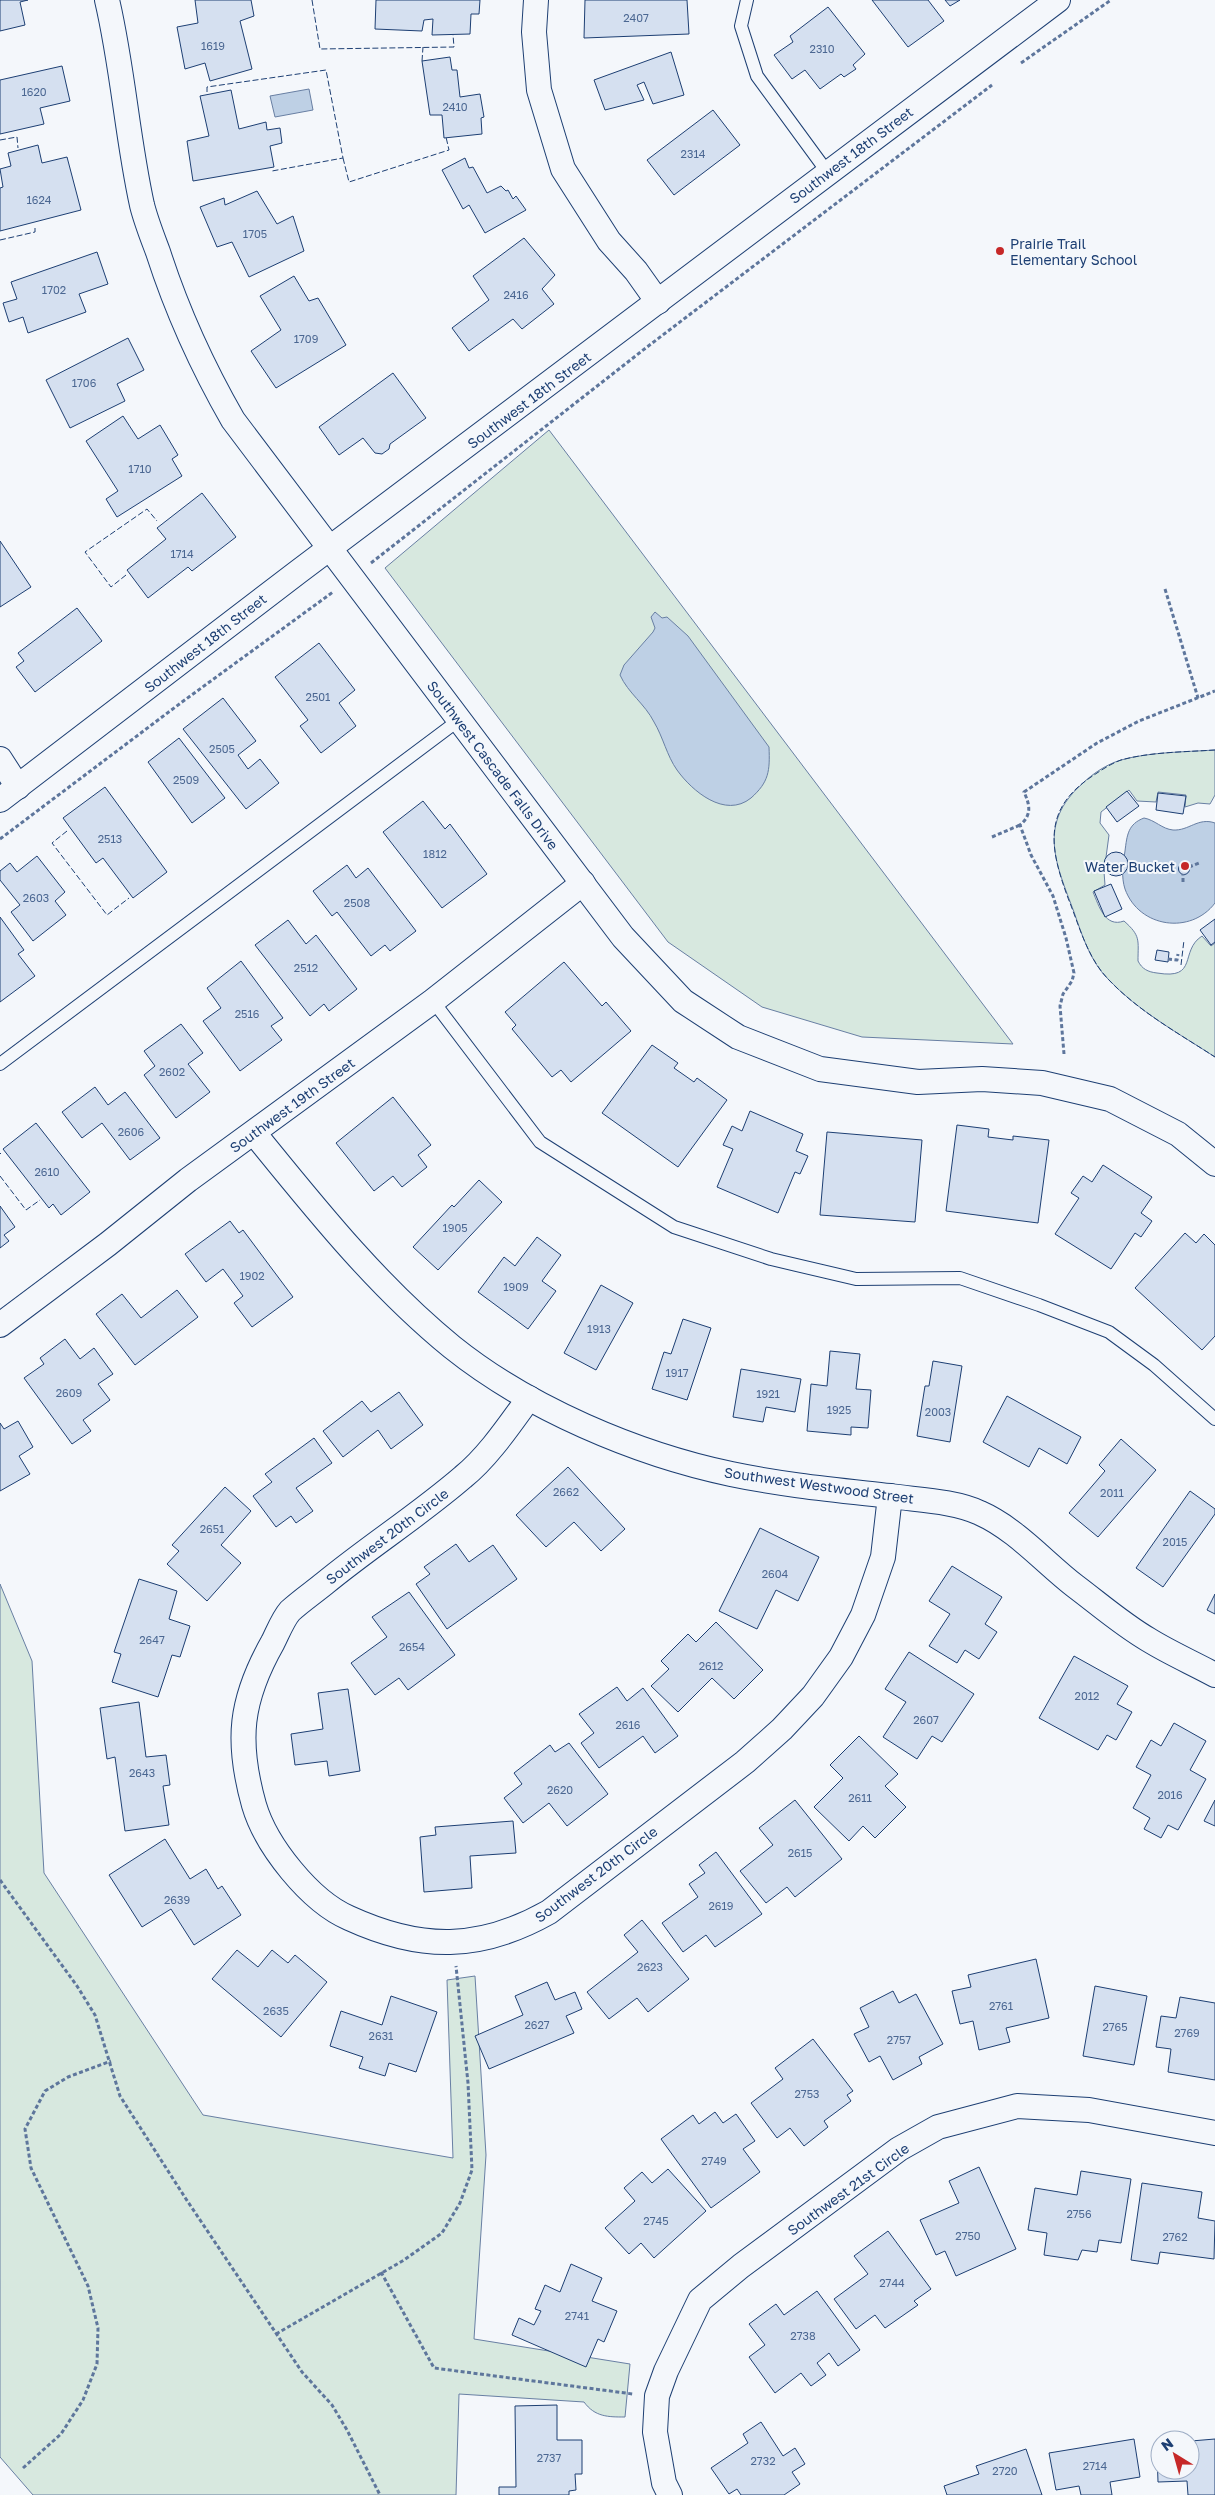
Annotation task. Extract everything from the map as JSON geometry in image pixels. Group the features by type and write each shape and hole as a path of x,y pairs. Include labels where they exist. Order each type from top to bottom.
{"street":[{"name":"Southwest Cascade Falls Drive","path":"107,0 116,39 129,137 143,207 173,298 208,376 233,420 623,937 683,1001 738,1037 820,1069 918,1082 982,1079 1042,1083 1110,1099 1178,1134 1215,1164"},
{"path":"536,0 534,32 539,90 563,169 610,241 636,271 658,302"},
{"name":"Southwest 18th Street","path":"9,794 330,548 1058,0"},
{"path":"0,759 9,794"},
{"name":"Southwest 19th Street","path":"0,1325 108,1244 188,1180 433,1001 583,883"},
{"name":"Southwest Westwood Street","path":"254,1133 354,1253 388,1287 453,1347 529,1398 579,1423 662,1455 731,1474 932,1501 979,1512 1012,1533 1073,1584 1147,1639 1215,1675"},
{"name":"Southwest 20th Circle","path":"529,1398 507,1428 465,1476 350,1562 289,1612 251,1684 242,1730 246,1777 256,1813 275,1849 301,1883 343,1916 379,1932 424,1942 454,1942 521,1928 549,1912 745,1762 782,1729 813,1696 841,1657 863,1615 883,1557 890,1496"},
{"name":"Southwest 21st Circle","path":"670,2495 664,2483 655,2432 657,2396 666,2370 700,2300 741,2266 899,2149 938,2127 1017,2106 1089,2110 1215,2133"}],"lane":[{"path":"747,0 741,26 757,76 828,173"},
{"path":"0,1064 459,720"},
{"path":"433,1001 540,1142 674,1227 771,1259 856,1279 960,1278 1039,1304 1109,1332 1154,1365 1215,1419"}],"path":[{"path":"1014,68 1111,0"},
{"path":"0,839 182,702 353,578 631,359 1000,79"},
{"path":"1165,589 1198,698"},
{"path":"992,837 1020,825 1026,820 1030,804 1024,792 1096,744 1130,725 1215,692"},
{"path":"1020,825 1031,855 1053,896 1074,973 1072,981 1063,994 1060,1006 1064,1054"},
{"path":"1189,867 1199,863"},
{"path":"1182,882 1183,874"},
{"path":"1168,960 1177,960 1178,954"},
{"path":"0,1880 78,1986 95,2015 111,2061 120,2096 186,2199 302,2372 332,2405 380,2495"},
{"path":"276,2334 404,2260 442,2233 460,2203 472,2170 468,2083 454,1942"},
{"path":"22,2468 61,2434 83,2400 97,2364 98,2328 88,2286 32,2168 25,2129 45,2091 68,2077 111,2061"},
{"path":"381,2272 434,2368 657,2396"}],"shaded area":[{"path":"549,430 1013,1044 862,1037 762,1007 668,942 385,568"},
{"path":"1215,750 1215,795 1210,804 1198,803 1185,807 1186,795 1158,792 1156,802 1137,801 1129,790 1101,812 1100,823 1109,835 1104,872 1105,885 1093,892 1100,909 1107,919 1117,922 1124,921 1136,935 1138,961 1148,971 1170,974 1179,972 1187,963 1195,942 1202,936 1211,946 1215,943 1215,1057 1145,1011 1120,991 1102,972 1091,956 1080,930 1061,877 1054,845 1055,829 1059,814 1068,799 1086,780 1110,764 1144,755"},
{"path":"0,1584 32,1661 44,1873 203,2115 453,2158 447,1980 475,1976 486,2155 474,2339 630,2364 625,2417 602,2415 593,2411 584,2402 459,2394 456,2495 33,2495 0,2457"}],"water":[{"path":"309,89 313,110 275,117 270,96"},
{"path":"655,612 662,618 667,617 688,636 769,747 769,763 765,781 751,798 741,804 720,804 710,800 700,794 683,778 674,765 650,716 620,675 624,665 653,632 655,628 651,617"},
{"path":"1144,818 1173,830 1204,822 1215,823 1215,903 1205,913 1193,920 1180,923 1166,923 1153,919 1132,902 1125,889 1123,866 1129,831 1135,823"}],"building":[{"path":"0,0 28,0 20,2 25,25 0,31"},
{"path":"195,0 251,0 254,16 240,21 252,69 210,81 205,63 185,69 177,27 198,23"},
{"path":"376,0 480,0 479,14 471,14 470,34 432,35 433,19 424,20 422,31 375,29"},
{"path":"585,0 687,0 689,34 584,38"},
{"path":"872,0 928,0 944,21 908,47"},
{"path":"945,0 960,0 950,6"},
{"path":"828,7 865,54 853,65 856,69 844,77 841,74 820,89 805,70 792,79 774,55 793,42 790,36"},
{"path":"671,52 684,95 653,104 644,82 637,85 644,100 605,110 594,80"},
{"path":"450,57 452,70 457,70 460,97 480,94 484,117 481,118 482,134 444,138 442,115 430,115 422,61"},
{"path":"62,66 70,101 40,108 44,124 0,134 0,80"},
{"path":"231,90 239,129 266,122 267,130 280,128 282,143 270,146 274,167 193,181 187,141 209,136 200,96"},
{"path":"713,110 740,145 674,195 647,160"},
{"path":"38,145 42,163 67,157 81,210 0,231 0,188 3,187 0,169 11,166 8,153"},
{"path":"465,158 469,168 473,167 487,193 501,186 506,191 508,190 513,199 516,196 526,210 485,233 469,205 463,209 442,170"},
{"path":"257,191 277,224 293,216 304,251 249,277 232,242 217,247 200,207 224,198 225,205"},
{"path":"524,238 555,275 542,289 554,304 522,329 513,319 469,351 452,328 489,300 473,276"},
{"path":"97,252 108,284 79,294 86,312 28,333 23,317 9,322 3,303 17,299 11,282"},
{"path":"294,276 309,301 318,298 346,345 276,388 251,351 281,330 260,296"},
{"path":"128,338 144,370 117,384 125,401 70,428 46,380"},
{"path":"393,373 426,418 390,444 389,449 382,454 375,453 363,438 339,455 319,427"},
{"path":"123,416 138,439 160,425 178,455 172,459 182,476 117,517 106,499 118,491 86,441"},
{"path":"202,493 236,537 192,571 188,567 148,598 127,570 166,539 157,528"},
{"path":"0,541 31,587 0,607"},
{"path":"77,608 102,641 35,692 16,667 24,661 18,653"},
{"path":"319,643 355,690 339,703 356,726 321,753 300,726 308,720 275,677"},
{"path":"223,698 256,741 238,755 248,769 260,759 279,783 246,809 183,729"},
{"path":"179,738 225,798 192,823 148,762"},
{"path":"105,787 167,872 133,898 103,858 96,863 63,818"},
{"path":"1127,791 1139,806 1117,822 1106,807"},
{"path":"1158,793 1186,796 1183,814 1156,810"},
{"path":"423,801 445,829 450,824 487,874 442,908 383,832"},
{"path":"1116,852 1121,853 1127,859 1127,869 1121,875 1116,876 1111,875 1105,869 1104,864 1105,859 1111,853"},
{"path":"37,856 65,892 55,901 66,915 33,941 11,912 20,905 0,880 0,871 10,863 17,872"},
{"path":"1182,864 1186,864 1189,869 1188,873 1182,874 1179,871 1179,867"},
{"path":"347,865 356,878 368,868 416,931 390,951 385,945 371,956 337,912 332,916 313,891"},
{"path":"1111,884 1122,909 1105,917 1094,891"},
{"path":"0,917 24,950 18,954 35,976 0,1002"},
{"path":"1215,919 1215,942 1211,945 1200,930"},
{"path":"288,920 306,944 316,935 357,989 329,1011 324,1004 310,1016 255,945"},
{"path":"1157,950 1169,952 1168,962 1155,960"},
{"path":"241,961 283,1018 271,1026 282,1040 240,1071 203,1021 221,1008 207,988"},
{"path":"564,962 602,1006 606,1002 631,1031 571,1082 561,1070 552,1077 512,1029 516,1025 505,1012"},
{"path":"181,1024 203,1053 188,1064 210,1092 176,1118 144,1075 155,1066 144,1051"},
{"path":"652,1045 678,1063 674,1068 694,1082 697,1078 727,1100 678,1167 602,1113"},
{"path":"95,1087 108,1105 125,1092 160,1138 130,1160 102,1123 82,1138 62,1112"},
{"path":"393,1097 431,1145 418,1155 427,1167 402,1187 393,1176 374,1191 336,1143"},
{"path":"750,1111 803,1134 796,1151 808,1156 800,1174 795,1172 778,1213 717,1187 733,1149 723,1145 732,1126 742,1131"},
{"path":"36,1123 90,1192 61,1215 53,1204 49,1208 3,1149"},
{"path":"957,1125 989,1129 988,1137 1013,1140 1013,1136 1049,1140 1038,1223 946,1211"},
{"path":"827,1132 922,1140 915,1222 820,1215"},
{"path":"1103,1165 1152,1197 1141,1213 1152,1221 1141,1237 1135,1233 1111,1269 1055,1234 1079,1198 1071,1193 1083,1176 1092,1182"},
{"path":"479,1180 502,1202 438,1270 413,1247 452,1205 454,1207"},
{"path":"0,1206 15,1227 4,1235 9,1241 0,1248"},
{"path":"230,1221 239,1233 243,1230 293,1297 252,1327 234,1303 243,1296 223,1269 206,1282 185,1254"},
{"path":"1185,1233 1196,1243 1204,1234 1215,1245 1215,1336 1202,1350 1135,1288"},
{"path":"537,1237 561,1255 542,1281 556,1291 528,1329 478,1292 504,1257 515,1266"},
{"path":"601,1285 633,1303 596,1370 564,1353"},
{"path":"177,1290 198,1317 135,1365 96,1314 122,1294 141,1318"},
{"path":"683,1319 711,1328 687,1400 652,1389 664,1352 671,1354"},
{"path":"65,1339 80,1359 94,1348 113,1374 98,1384 110,1400 83,1420 91,1431 72,1444 24,1378 44,1364 40,1358"},
{"path":"830,1351 860,1354 856,1389 871,1390 868,1428 851,1427 851,1435 807,1431 811,1384 827,1386"},
{"path":"933,1361 962,1366 950,1442 917,1436 925,1386 929,1386"},
{"path":"741,1369 801,1379 795,1412 766,1407 763,1422 733,1417"},
{"path":"399,1392 423,1425 391,1449 378,1430 343,1457 323,1431 362,1401 371,1412"},
{"path":"1007,1396 1081,1437 1067,1464 1039,1448 1029,1467 983,1442"},
{"path":"18,1421 33,1447 19,1456 30,1474 0,1491 0,1423 4,1429"},
{"path":"314,1438 332,1463 296,1488 313,1511 296,1523 291,1516 276,1527 253,1496 272,1482 265,1474"},
{"path":"1121,1439 1156,1470 1098,1537 1069,1513 1105,1471 1099,1465"},
{"path":"568,1467 625,1529 601,1551 574,1522 546,1547 516,1515"},
{"path":"225,1487 251,1511 221,1545 241,1563 207,1601 167,1564 179,1551 172,1545"},
{"path":"1190,1491 1215,1509 1215,1514 1163,1587 1136,1568"},
{"path":"760,1528 819,1557 798,1601 776,1590 757,1629 719,1611"},
{"path":"456,1544 469,1562 493,1545 517,1579 447,1629 416,1584 430,1574 424,1567"},
{"path":"952,1566 1002,1597 985,1624 997,1632 979,1659 965,1650 957,1663 929,1646 950,1614 929,1601"},
{"path":"139,1579 177,1591 169,1619 190,1626 180,1657 172,1655 158,1697 112,1682 121,1654 114,1652"},
{"path":"409,1592 455,1655 408,1690 399,1678 375,1695 351,1663 387,1637 372,1617"},
{"path":"1215,1594 1215,1614 1207,1610"},
{"path":"716,1622 763,1670 734,1699 712,1678 678,1712 651,1686 669,1669 661,1661 688,1634 696,1642"},
{"path":"909,1652 974,1694 942,1742 932,1736 917,1759 883,1737 906,1702 885,1689"},
{"path":"1074,1656 1128,1686 1117,1704 1132,1712 1116,1740 1107,1735 1098,1750 1039,1718"},
{"path":"617,1687 627,1701 643,1688 678,1736 655,1753 643,1736 599,1768 581,1743 594,1733 579,1714"},
{"path":"348,1689 360,1771 329,1776 327,1761 295,1765 291,1734 323,1729 318,1693"},
{"path":"139,1702 146,1757 166,1755 170,1785 163,1786 169,1825 125,1831 115,1757 107,1759 100,1708"},
{"path":"1174,1723 1206,1741 1190,1770 1206,1779 1178,1830 1168,1825 1161,1838 1144,1829 1150,1818 1133,1808 1151,1775 1136,1767 1151,1740 1161,1746"},
{"path":"859,1736 898,1774 885,1786 906,1807 875,1838 863,1826 849,1841 814,1807 843,1778 830,1765"},
{"path":"569,1743 608,1794 567,1826 549,1803 523,1823 504,1798 522,1784 514,1773 550,1745 555,1752"},
{"path":"795,1800 842,1859 795,1897 787,1887 766,1903 740,1871 773,1845 759,1828"},
{"path":"1215,1800 1215,1826 1204,1821"},
{"path":"513,1821 516,1853 470,1856 472,1888 424,1892 420,1837 436,1835 435,1827"},
{"path":"165,1839 190,1879 206,1869 218,1889 222,1886 241,1915 194,1945 171,1909 142,1927 109,1875"},
{"path":"716,1852 762,1914 715,1947 706,1935 683,1952 662,1923 698,1897 689,1884 705,1873 699,1865"},
{"path":"642,1920 689,1979 648,2012 637,1998 609,2019 587,1992 638,1952 624,1935"},
{"path":"237,1950 258,1967 272,1950 288,1963 295,1955 327,1982 281,2037 212,1979"},
{"path":"1036,1959 1049,2018 1006,2028 1010,2042 979,2050 973,2021 960,2024 952,1991 971,1987 968,1975"},
{"path":"547,1982 555,2000 575,1992 582,2009 566,2016 574,2033 489,2069 475,2036 523,2015 515,1996"},
{"path":"1095,1986 1147,1996 1134,2065 1083,2056"},
{"path":"893,1991 899,2003 916,1994 943,2044 919,2057 922,2064 893,2080 880,2056 869,2062 854,2034 869,2027 860,2008"},
{"path":"391,1996 437,2012 416,2072 389,2063 385,2076 359,2068 363,2057 330,2046 341,2011 382,2025"},
{"path":"1180,1997 1215,2003 1215,2080 1168,2072 1171,2049 1156,2047 1161,2016 1176,2018"},
{"path":"813,2039 853,2091 847,2095 851,2101 824,2121 828,2127 804,2146 790,2128 777,2138 751,2103 783,2079 775,2068"},
{"path":"715,2112 723,2123 736,2114 755,2141 743,2149 760,2172 711,2208 661,2139 693,2115 699,2124"},
{"path":"979,2167 1016,2249 956,2276 945,2251 936,2255 920,2220 959,2203 949,2181"},
{"path":"668,2169 706,2211 654,2258 641,2243 629,2254 605,2228 635,2201 624,2188 642,2172 652,2183"},
{"path":"1081,2171 1131,2179 1121,2243 1099,2240 1097,2252 1082,2250 1078,2260 1044,2255 1047,2233 1028,2230 1035,2188 1077,2195"},
{"path":"1142,2183 1202,2192 1198,2218 1215,2221 1214,2259 1160,2252 1158,2264 1131,2260"},
{"path":"888,2231 931,2289 914,2301 918,2305 885,2328 875,2315 856,2329 834,2299 868,2274 854,2256"},
{"path":"571,2264 602,2278 592,2301 617,2311 604,2342 598,2339 586,2367 512,2335 519,2318 534,2325 541,2311 535,2309 545,2285 560,2292"},
{"path":"817,2291 860,2350 838,2366 829,2353 817,2363 826,2375 811,2386 801,2373 775,2393 749,2357 765,2345 749,2324 776,2304 784,2315"},
{"path":"557,2405 557,2440 582,2440 582,2474 575,2474 576,2490 569,2491 569,2495 499,2495 499,2487 516,2487 515,2406"},
{"path":"761,2422 783,2456 795,2448 805,2464 792,2472 800,2484 784,2495 741,2495 737,2489 729,2494 711,2468 748,2443 743,2434"},
{"path":"1134,2439 1140,2477 1110,2482 1112,2495 1081,2495 1079,2486 1056,2490 1049,2453"},
{"path":"1215,2439 1215,2495 1188,2495 1187,2481 1158,2482 1158,2480 1200,2480 1200,2440"},
{"path":"1026,2449 1042,2495 947,2495 944,2486 979,2474 976,2466"}],"fence":[{"path":"312,0 320,49 454,47 453,35"},
{"path":"422,61 423,47"},
{"path":"207,92 207,87 326,70 343,158 272,171"},
{"path":"0,140 17,137 18,148"},
{"path":"343,158 349,182 449,150 446,137"},
{"path":"0,240 35,232 35,228"},
{"path":"126,575 111,587 85,552 147,509 157,521"},
{"path":"1215,750 1144,755 1121,760 1105,768 1075,790 1064,803 1057,817 1054,831 1054,847 1062,880 1084,940 1094,961 1108,979 1132,1001 1215,1057"},
{"path":"67,831 52,843 107,915 129,898"},
{"path":"1181,965 1184,940"},
{"path":"0,1176 26,1210 40,1200"}],"place":[{"name":"Prairie Trail Elementary School","path":"1000,251"},
{"name":"Water Bucket","path":"1185,866"}]}
